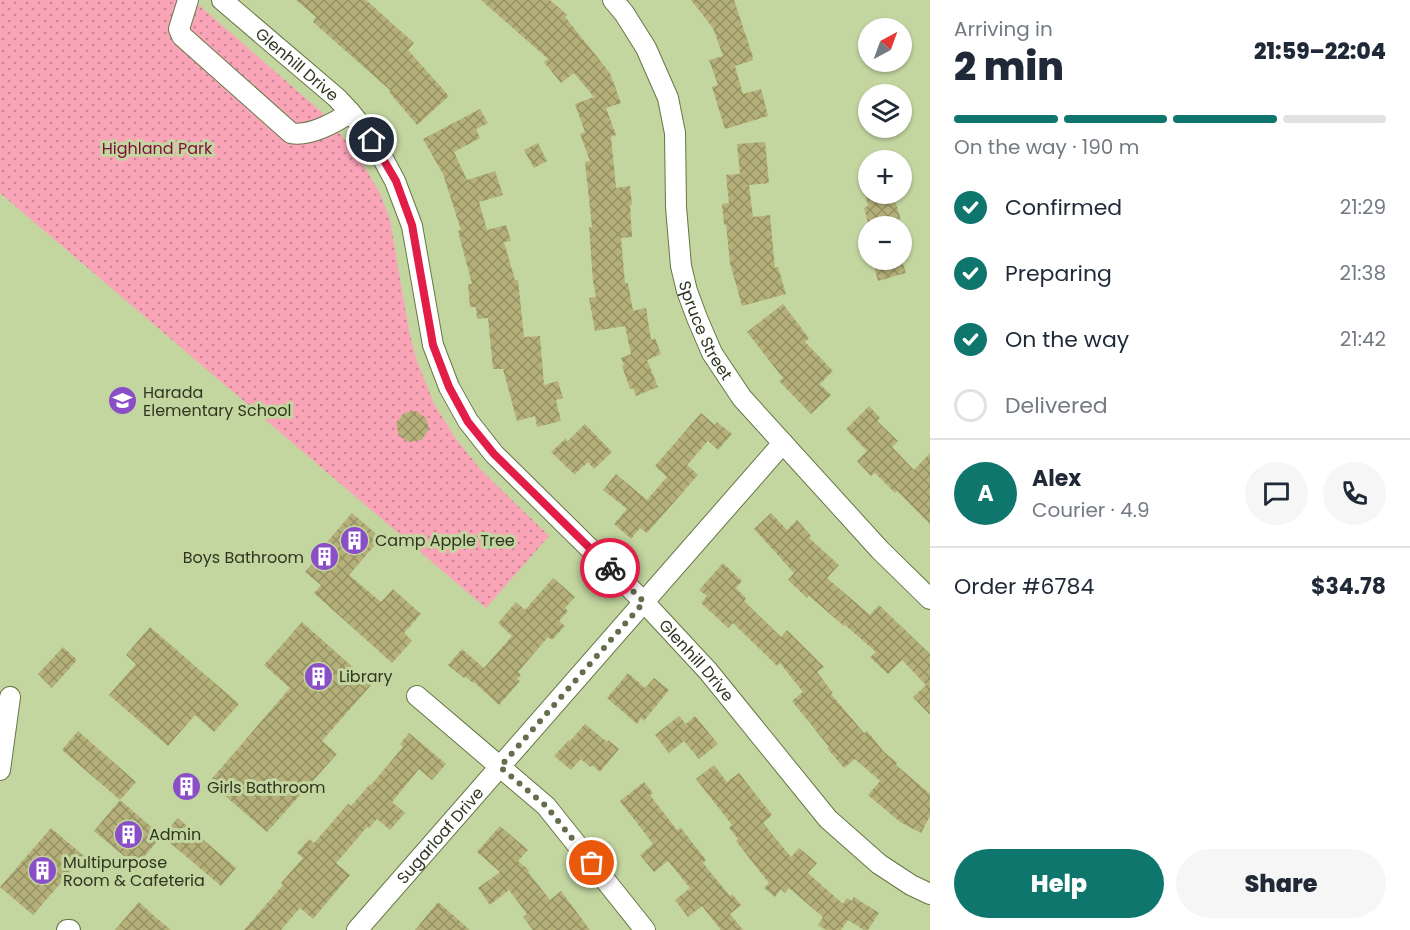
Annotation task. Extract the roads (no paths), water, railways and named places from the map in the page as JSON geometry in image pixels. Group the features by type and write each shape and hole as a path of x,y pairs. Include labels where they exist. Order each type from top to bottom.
{"street":[{"path":"188,0 179,29 182,36 291,133 299,135 338,122 350,112"},
{"name":"Glenhill Drive","path":"222,0 337,98 372,140 396,181 412,225 433,345 449,387 468,422 494,454 644,602 715,679 828,819 879,864 911,885 930,894"},
{"name":"Spruce Street","path":"613,0 646,48 668,98 675,140 676,207 681,266 687,291 712,353 742,398 880,550 930,599"},
{"name":"Sugarloaf Drive","path":"357,930 783,443"},
{"path":"417,696 546,806 645,930"},
{"path":"0,770 10,697"}],"place":[{"name":"Harada Elementary School","path":"122,401"},
{"name":"Camp Apple Tree","path":"354,540"},
{"name":"Boys Bathroom","path":"325,557"},
{"name":"Library","path":"318,676"},
{"name":"Girls Bathroom","path":"186,787"},
{"name":"Admin","path":"128,834"},
{"name":"Multipurpose Room & Cafeteria","path":"42,871"}],"park label":[{"name":"Highland Park","path":"157,148"}]}
